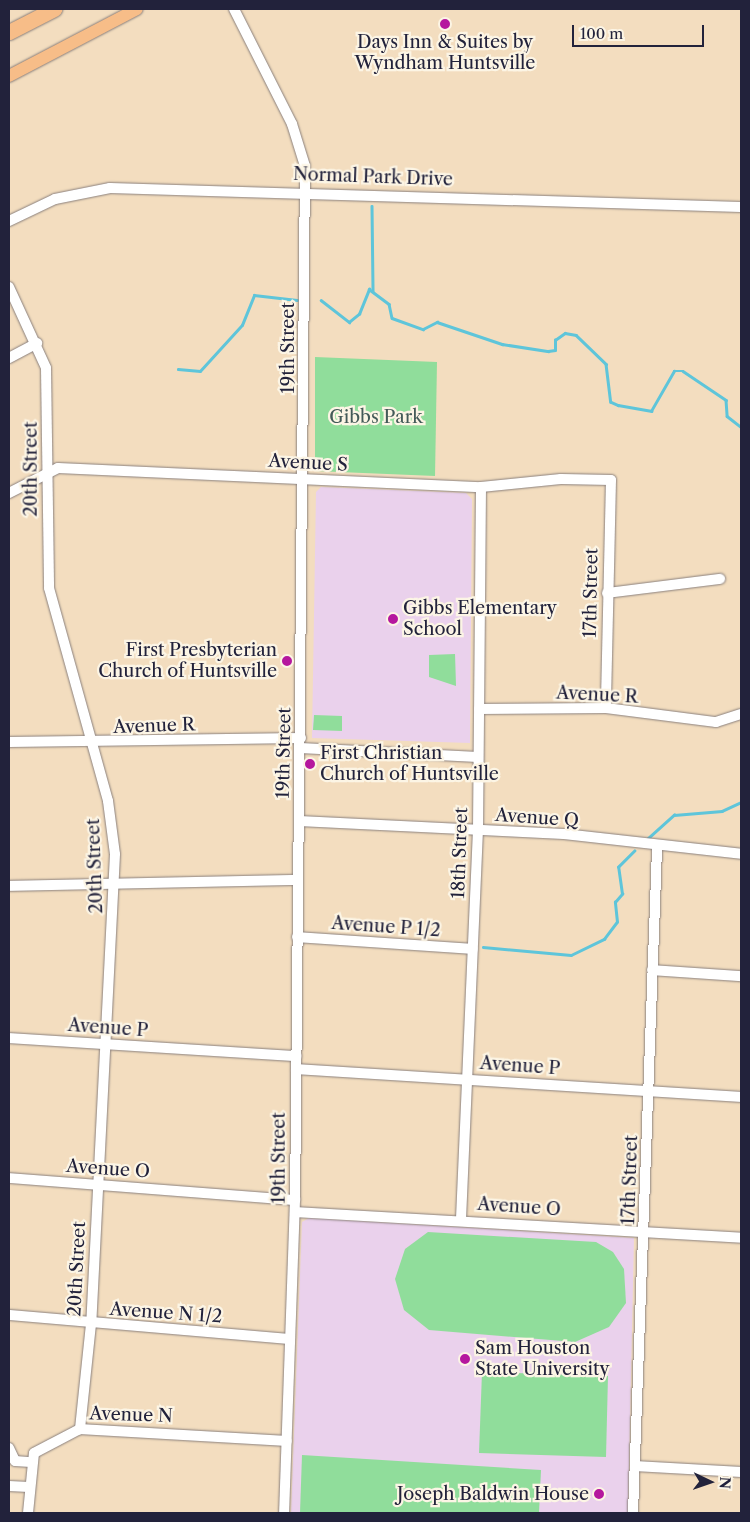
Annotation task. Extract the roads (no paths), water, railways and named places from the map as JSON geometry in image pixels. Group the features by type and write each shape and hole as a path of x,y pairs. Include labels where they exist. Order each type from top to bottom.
{"highway":[{"path":"9,32 54,9"}],"main road":[{"path":"9,76 137,9"}],"street":[{"name":"19th Street","path":"234,9 296,134 305,166 306,191 295,1212 284,1513"},
{"name":"Normal Park Drive","path":"9,221 55,199 110,188 306,191 741,207"},
{"name":"20th Street","path":"9,287 37,343 46,368 49,588 112,821 116,885 97,1184 91,1324 80,1429"},
{"path":"9,358 37,343"},
{"name":"Avenue S","path":"9,492 58,468 481,487 561,479 611,480"},
{"name":"17th Street","path":"606,708 607,593 611,480"},
{"name":"18th Street","path":"461,1219 478,830 481,487"},
{"path":"607,593 720,579"},
{"name":"Avenue R","path":"479,709 606,708 694,722 716,722 741,714"},
{"name":"Avenue R","path":"9,742 91,744 301,743 478,756"},
{"name":"Avenue Q","path":"299,821 564,834 657,848 741,854"},
{"name":"17th Street","path":"633,1513 657,848"},
{"path":"9,886 298,880"},
{"name":"Avenue P 1/2","path":"297,937 472,949"},
{"path":"652,970 741,976"},
{"name":"Avenue P","path":"9,1038 296,1056"},
{"name":"Avenue P","path":"296,1069 741,1097"},
{"name":"Avenue O","path":"9,1178 295,1200"},
{"name":"Avenue O","path":"295,1212 461,1219 741,1238"},
{"name":"Avenue N 1/2","path":"9,1315 91,1324 290,1339"},
{"name":"Avenue N","path":"31,1462 40,1448 80,1429 287,1441"},
{"path":"9,1448 15,1461 31,1462 28,1513"},
{"path":"635,1466 741,1472"},
{"path":"9,1486 29,1487"}],"waterway":[{"path":"372,206 373,291"},
{"path":"321,300 349,322 359,314 369,289 389,304 392,318 423,329 437,322 502,344 548,351 555,350 555,340 565,333 576,335 606,364 611,402 651,411 674,371 683,371 726,400 727,416 741,427"},
{"path":"178,369 200,371 242,325 254,295 297,300"},
{"path":"646,840 674,815 722,811 741,802"},
{"path":"483,947 571,955 604,939 617,922 615,902 622,894 618,867 634,851"}],"place":[{"name":"Days Inn & Suites by Wyndham Huntsville","path":"445,24"},
{"name":"Gibbs Elementary School","path":"393,619"},
{"name":"First Presbyterian Church of Huntsville","path":"287,661"},
{"name":"First Christian Church of Huntsville","path":"310,764"},
{"name":"Sam Houston State University","path":"465,1359"},
{"name":"Joseph Baldwin House","path":"599,1494"}],"park label":[{"name":"Gibbs Park","path":"376,417"}]}
